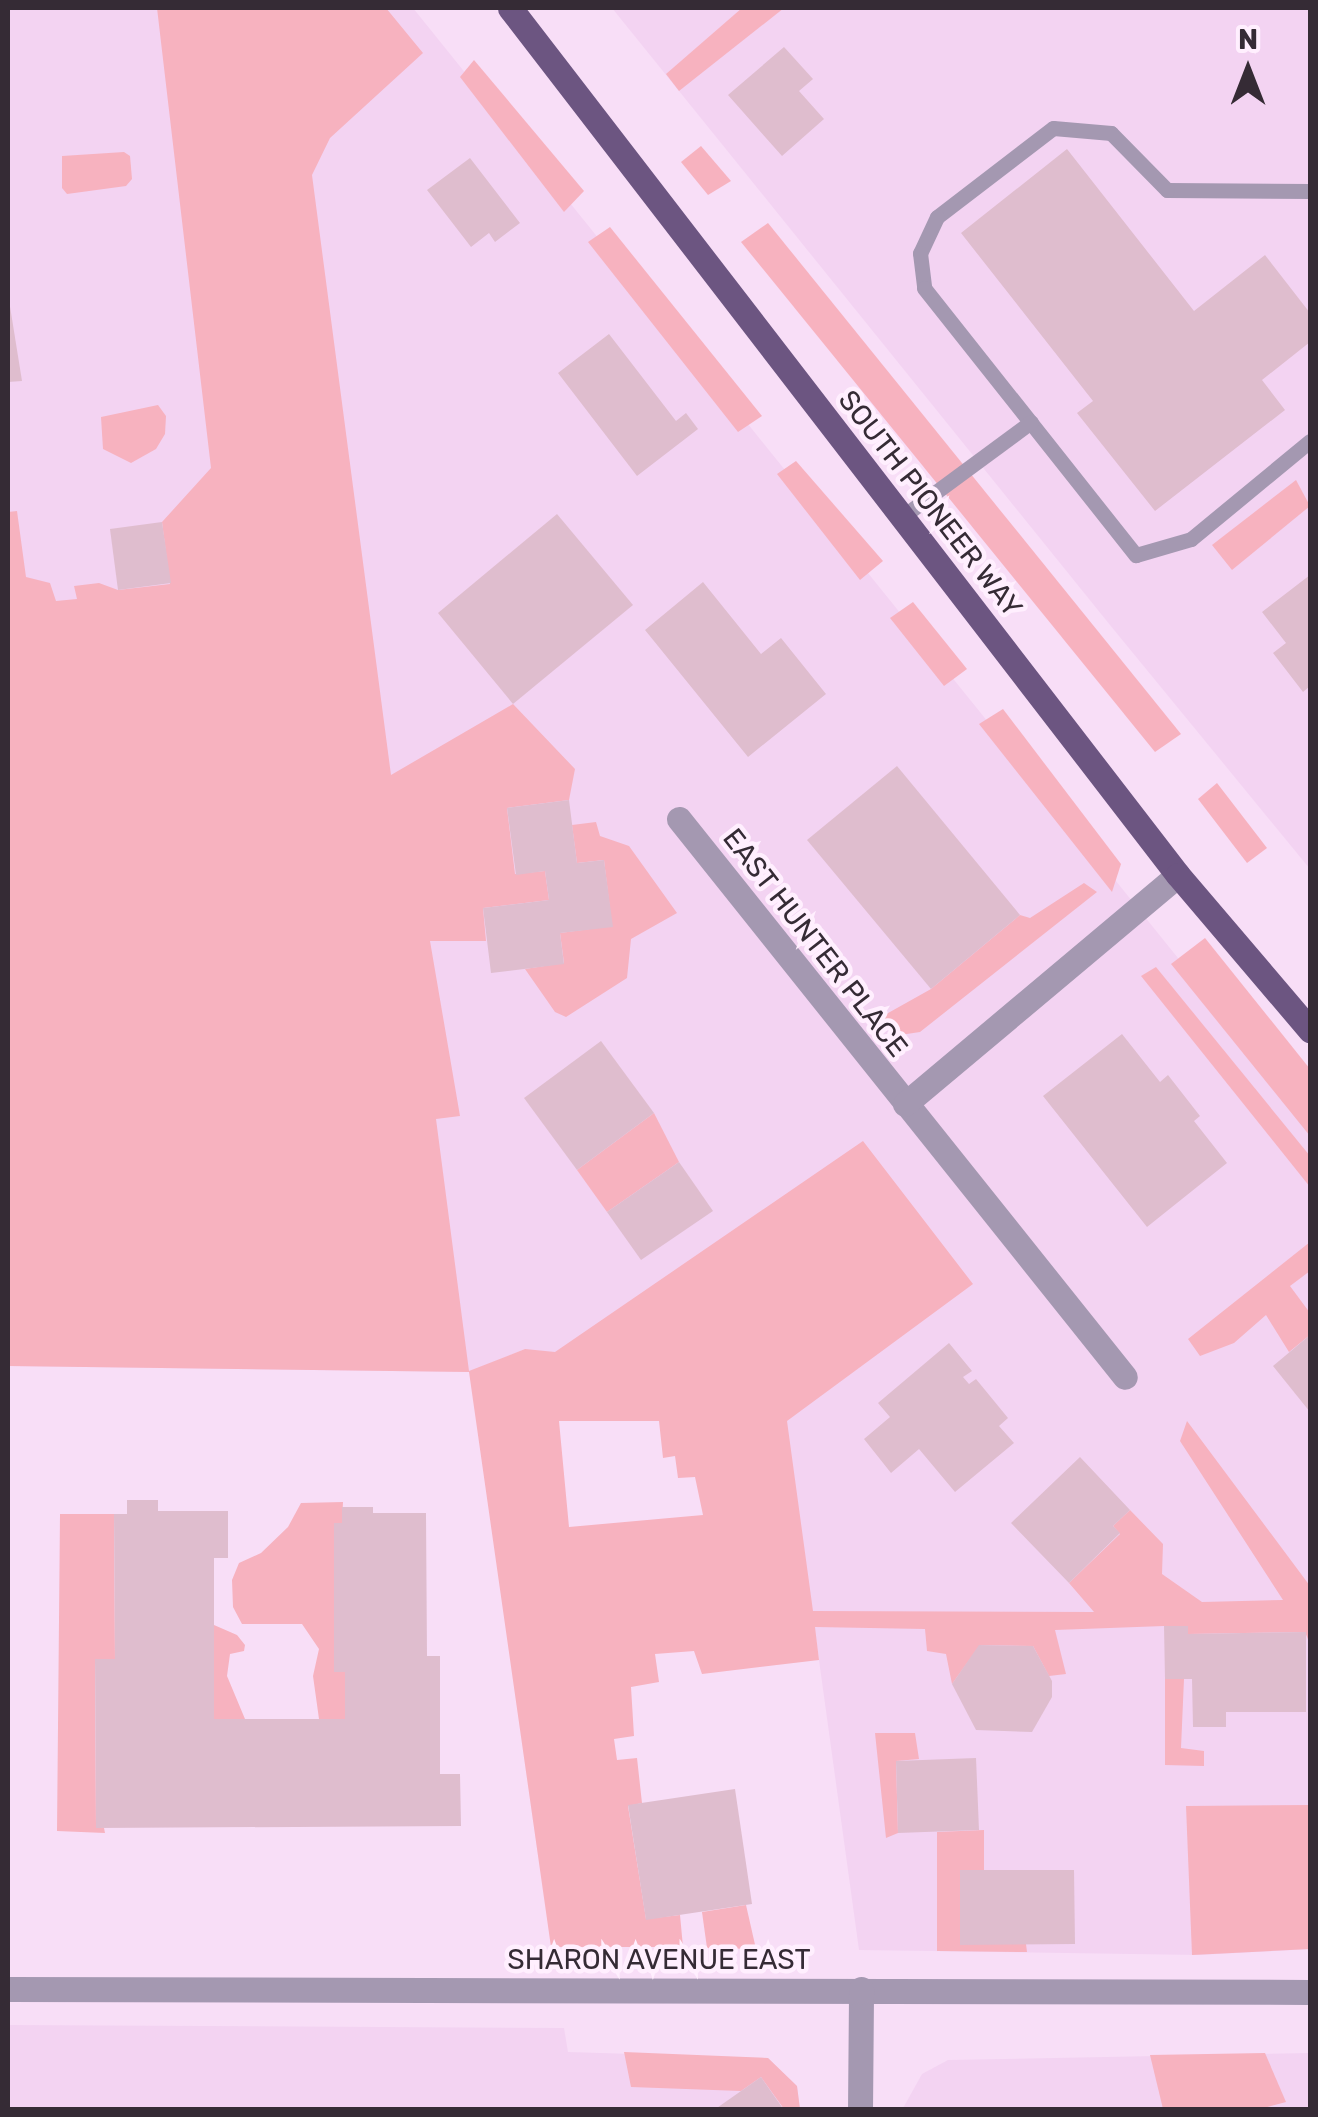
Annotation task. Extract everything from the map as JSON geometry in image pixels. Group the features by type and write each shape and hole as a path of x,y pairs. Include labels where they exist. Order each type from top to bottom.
{"main road":[{"name":"SOUTH PIONEER WAY","path":"510,8 1178,875 1310,1030"}],"street":[{"name":"EAST HUNTER PLACE","path":"679,820 1125,1378"},
{"name":"EAST HUNTER PLACE","path":"904,1104 1178,875"},
{"path":"860,2110 861,1989"},
{"name":"SHARON AVENUE EAST","path":"8,1990 1310,1992"}],"lane":[{"path":"1310,191 1168,190 1110,133 1053,128 938,217 920,254 924,288 1136,555 1190,539 1310,442"},
{"path":"902,517 1031,422"}],"shaded area":[{"path":"8,8 413,8 1310,1122 1310,1949 1199,1955 859,1950 786,1421 558,1421 525,1349 469,1372 8,1366"},
{"path":"157,8 386,8 423,53 330,138 312,175 391,775 513,704 575,769 569,800 507,808 515,874 545,871 549,900 483,908 486,941 430,941 460,1116 436,1119 469,1371 525,1349 555,1352 863,1141 973,1284 787,1421 813,1611 1094,1612 1069,1583 1120,1534 1113,1526 1130,1510 1163,1544 1162,1574 1202,1602 1283,1600 1180,1441 1187,1421 1310,1586 1310,1644 1305,1632 1188,1634 1164,1626 1055,1630 1066,1674 1049,1676 1033,1646 980,1645 952,1684 946,1654 927,1651 925,1629 815,1627 819,1660 702,1674 694,1651 655,1654 659,1682 631,1687 634,1736 614,1739 617,1760 637,1758 642,1803 628,1806 646,1919 680,1915 683,1947 551,1947 469,1372 8,1366 8,512 17,511 26,577 50,583 56,601 77,599 74,586 99,583 118,590 170,584 162,522 211,468","holes":["559,1421 659,1421 663,1458 675,1456 678,1478 695,1477 703,1515 569,1527"]},
{"path":"612,8 1310,8 1310,869 1110,625"},
{"path":"742,8 784,8 679,91 666,74"},
{"path":"474,60 584,191 564,212 460,77"},
{"path":"701,146 731,181 708,195 681,162"},
{"path":"124,152 130,156 132,179 126,186 67,194 62,188 62,156"},
{"path":"768,223 1181,734 1155,752 741,242"},
{"path":"610,227 762,416 738,432 588,242"},
{"path":"158,405 166,416 165,434 156,449 131,463 103,449 101,417"},
{"path":"796,461 883,561 860,580 777,474"},
{"path":"1296,480 1310,506 1232,570 1212,545"},
{"path":"913,602 967,669 944,686 890,618"},
{"path":"1003,709 1121,864 1112,892 979,724"},
{"path":"1217,783 1267,848 1247,863 1198,799"},
{"path":"596,822 600,836 629,846 677,913 631,939 627,978 566,1017 555,1012 525,969 564,963 560,933 612,926 604,860 577,863 572,825"},
{"path":"1084,883 1097,892 920,1032 900,1035 881,1017 931,989 1020,915 1030,918"},
{"path":"1205,938 1310,1069 1310,1136 1171,964"},
{"path":"1156,967 1310,1156 1310,1187 1141,976"},
{"path":"654,1113 679,1162 607,1212 577,1170"},
{"path":"1310,1242 1310,1271 1290,1286 1310,1313 1310,1335 1289,1352 1266,1315 1234,1343 1200,1356 1188,1339"},
{"path":"343,1502 342,1523 334,1524 334,1672 345,1672 345,1719 319,1719 313,1676 319,1649 302,1624 242,1624 233,1607 232,1580 239,1563 261,1553 288,1527 301,1503"},
{"path":"60,1514 114,1514 115,1659 95,1660 96,1827 104,1828 105,1833 57,1831"},
{"path":"214,1625 237,1635 245,1645 244,1651 230,1654 227,1676 245,1719 214,1719"},
{"path":"1165,1679 1184,1679 1181,1748 1204,1751 1204,1766 1165,1765"},
{"path":"875,1733 915,1733 919,1759 896,1761 898,1833 886,1838"},
{"path":"1310,1805 1310,1949 1192,1955 1186,1806"},
{"path":"984,1830 984,1870 960,1871 960,1944 1026,1944 1027,1952 937,1951 937,1832"},
{"path":"746,1905 756,1949 707,1948 702,1912"},
{"path":"8,2025 564,2028 568,2052 768,2058 797,2086 800,2109 8,2110"},
{"path":"624,2052 768,2058 797,2086 800,2109 784,2109 761,2077 741,2091 631,2087"},
{"path":"1265,2053 1286,2102 1260,2109 1163,2109 1150,2055"},
{"path":"1310,2053 1310,2109 902,2110 922,2074 948,2060"}],"building":[{"path":"784,47 813,79 799,91 824,119 782,156 728,95"},
{"path":"1067,149 1194,311 1265,255 1310,313 1310,342 1262,380 1285,410 1155,511 1077,413 1093,401 961,233"},
{"path":"470,158 520,223 495,242 489,233 471,247 427,190"},
{"path":"8,294 22,381 8,382"},
{"path":"609,334 676,421 686,413 698,429 637,476 558,373"},
{"path":"557,514 633,605 513,704 438,613"},
{"path":"162,522 171,583 118,590 110,529"},
{"path":"1310,575 1310,686 1303,692 1273,653 1286,643 1262,612"},
{"path":"703,582 761,654 781,638 826,694 748,757 645,630"},
{"path":"897,766 1020,915 931,989 807,840"},
{"path":"569,800 577,863 604,860 613,927 560,933 564,964 491,973 483,908 549,900 545,871 516,875 507,808"},
{"path":"1122,1034 1160,1082 1168,1075 1200,1116 1194,1121 1227,1163 1147,1227 1043,1096"},
{"path":"601,1041 654,1113 577,1170 524,1098"},
{"path":"679,1162 713,1211 641,1260 607,1212"},
{"path":"1310,1335 1310,1412 1273,1366"},
{"path":"949,1343 972,1371 963,1377 969,1384 976,1379 1008,1418 999,1426 1014,1443 955,1492 919,1449 891,1473 864,1439 890,1417 878,1403"},
{"path":"1080,1457 1130,1510 1113,1526 1120,1533 1069,1583 1011,1523"},
{"path":"127,1500 158,1500 158,1511 228,1511 228,1558 214,1558 214,1719 345,1719 345,1672 334,1672 334,1523 342,1523 342,1507 373,1507 373,1513 426,1513 427,1656 440,1656 440,1774 460,1774 461,1826 96,1828 95,1659 115,1659 114,1514 127,1514"},
{"path":"1164,1626 1188,1626 1188,1634 1306,1632 1306,1712 1226,1712 1226,1727 1193,1727 1192,1679 1165,1679"},
{"path":"979,1645 1033,1646 1052,1681 1052,1697 1032,1732 976,1730 952,1684"},
{"path":"976,1758 979,1830 898,1833 896,1761"},
{"path":"735,1789 752,1904 646,1920 628,1805"},
{"path":"960,1870 1074,1870 1075,1944 960,1945"},
{"path":"761,2077 784,2110 714,2110 741,2091"}]}
